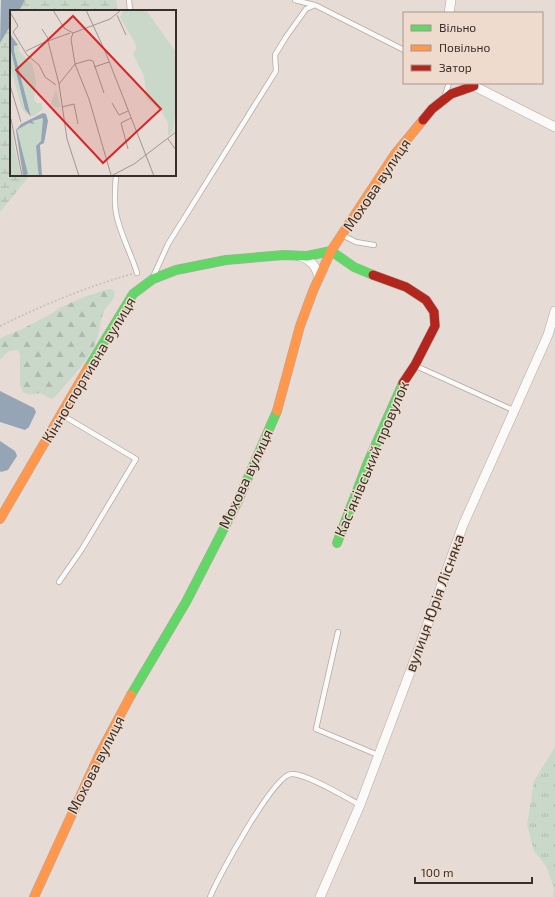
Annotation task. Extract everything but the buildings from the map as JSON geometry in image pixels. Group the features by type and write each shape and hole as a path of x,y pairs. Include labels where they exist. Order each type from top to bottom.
{"street":[{"path":"449,12 451,0"},
{"path":"473,85 555,127"},
{"name":"Мохова вулиця","path":"34,897 100,753 128,700 186,602 237,503 275,417 300,326 331,251 395,154 432,109 451,94 473,85"},
{"name":"Кінноспортивна вулиця","path":"0,519 82,376 133,294 153,279 176,270 226,260 307,256 331,251"},
{"name":"Касʼянівський провулок","path":"331,251 354,267 380,279 406,287 426,300 434,312 435,326 415,365 398,392 368,462 337,543"},
{"path":"298,256 311,262 316,268 319,277"},
{"name":"вулиця Юрія Лісняка","path":"320,897 360,805 463,525 548,336 555,311"}],"lane":[{"path":"129,0 130,10"},
{"path":"295,0 315,5 403,49"},
{"path":"312,0 315,5"},
{"path":"153,279 168,244 276,70 275,55 286,36 306,9 315,5"},
{"path":"443,100 449,84"},
{"path":"116,176 116,213 126,246 133,259 137,273"},
{"path":"342,236 356,242 374,246"},
{"path":"415,365 514,410"},
{"path":"58,582 82,550 136,459 61,414"},
{"path":"338,632 316,728 378,754"},
{"path":"210,897 237,843 283,777 291,774 300,775 323,785 360,805"}],"path":[{"path":"0,326 36,309 98,284 137,273"}],"green space":[{"path":"25,0 116,0 118,10 20,10"},
{"path":"10,27 10,176 29,176 0,212 0,43"},
{"path":"109,289 114,290 114,296 104,311 97,340 92,351 77,372 54,398 51,399 40,393 28,395 23,392 20,385 20,354 17,350 11,351 5,354 0,360 0,338 22,329 51,314 59,308 84,297"},
{"path":"555,747 555,897 553,897 554,888 546,866 534,851 527,825 534,781"}],"water":[{"path":"1,0 25,0 20,10 10,10 10,27 0,43"},
{"path":"0,391 34,408 36,412 29,427 25,430 0,422"},
{"path":"0,441 15,451 17,456 8,470 1,472 0,471"}],"traffic: fast":[{"path":"88,368 133,294 153,279 176,270 226,260 284,255 307,256 331,251 354,267 373,275"},
{"path":"337,543 368,462 403,383"},
{"path":"131,695 186,602 237,503 277,411"}],"traffic: slow":[{"path":"277,411 300,326 313,291 331,251 395,154 423,120"},
{"path":"0,519 88,368"},
{"path":"34,897 100,753 131,695"}],"traffic: jam":[{"path":"423,120 432,109 451,94 474,86 473,84"},
{"path":"373,275 406,287 426,300 434,312 435,326 415,365 403,383"}]}
